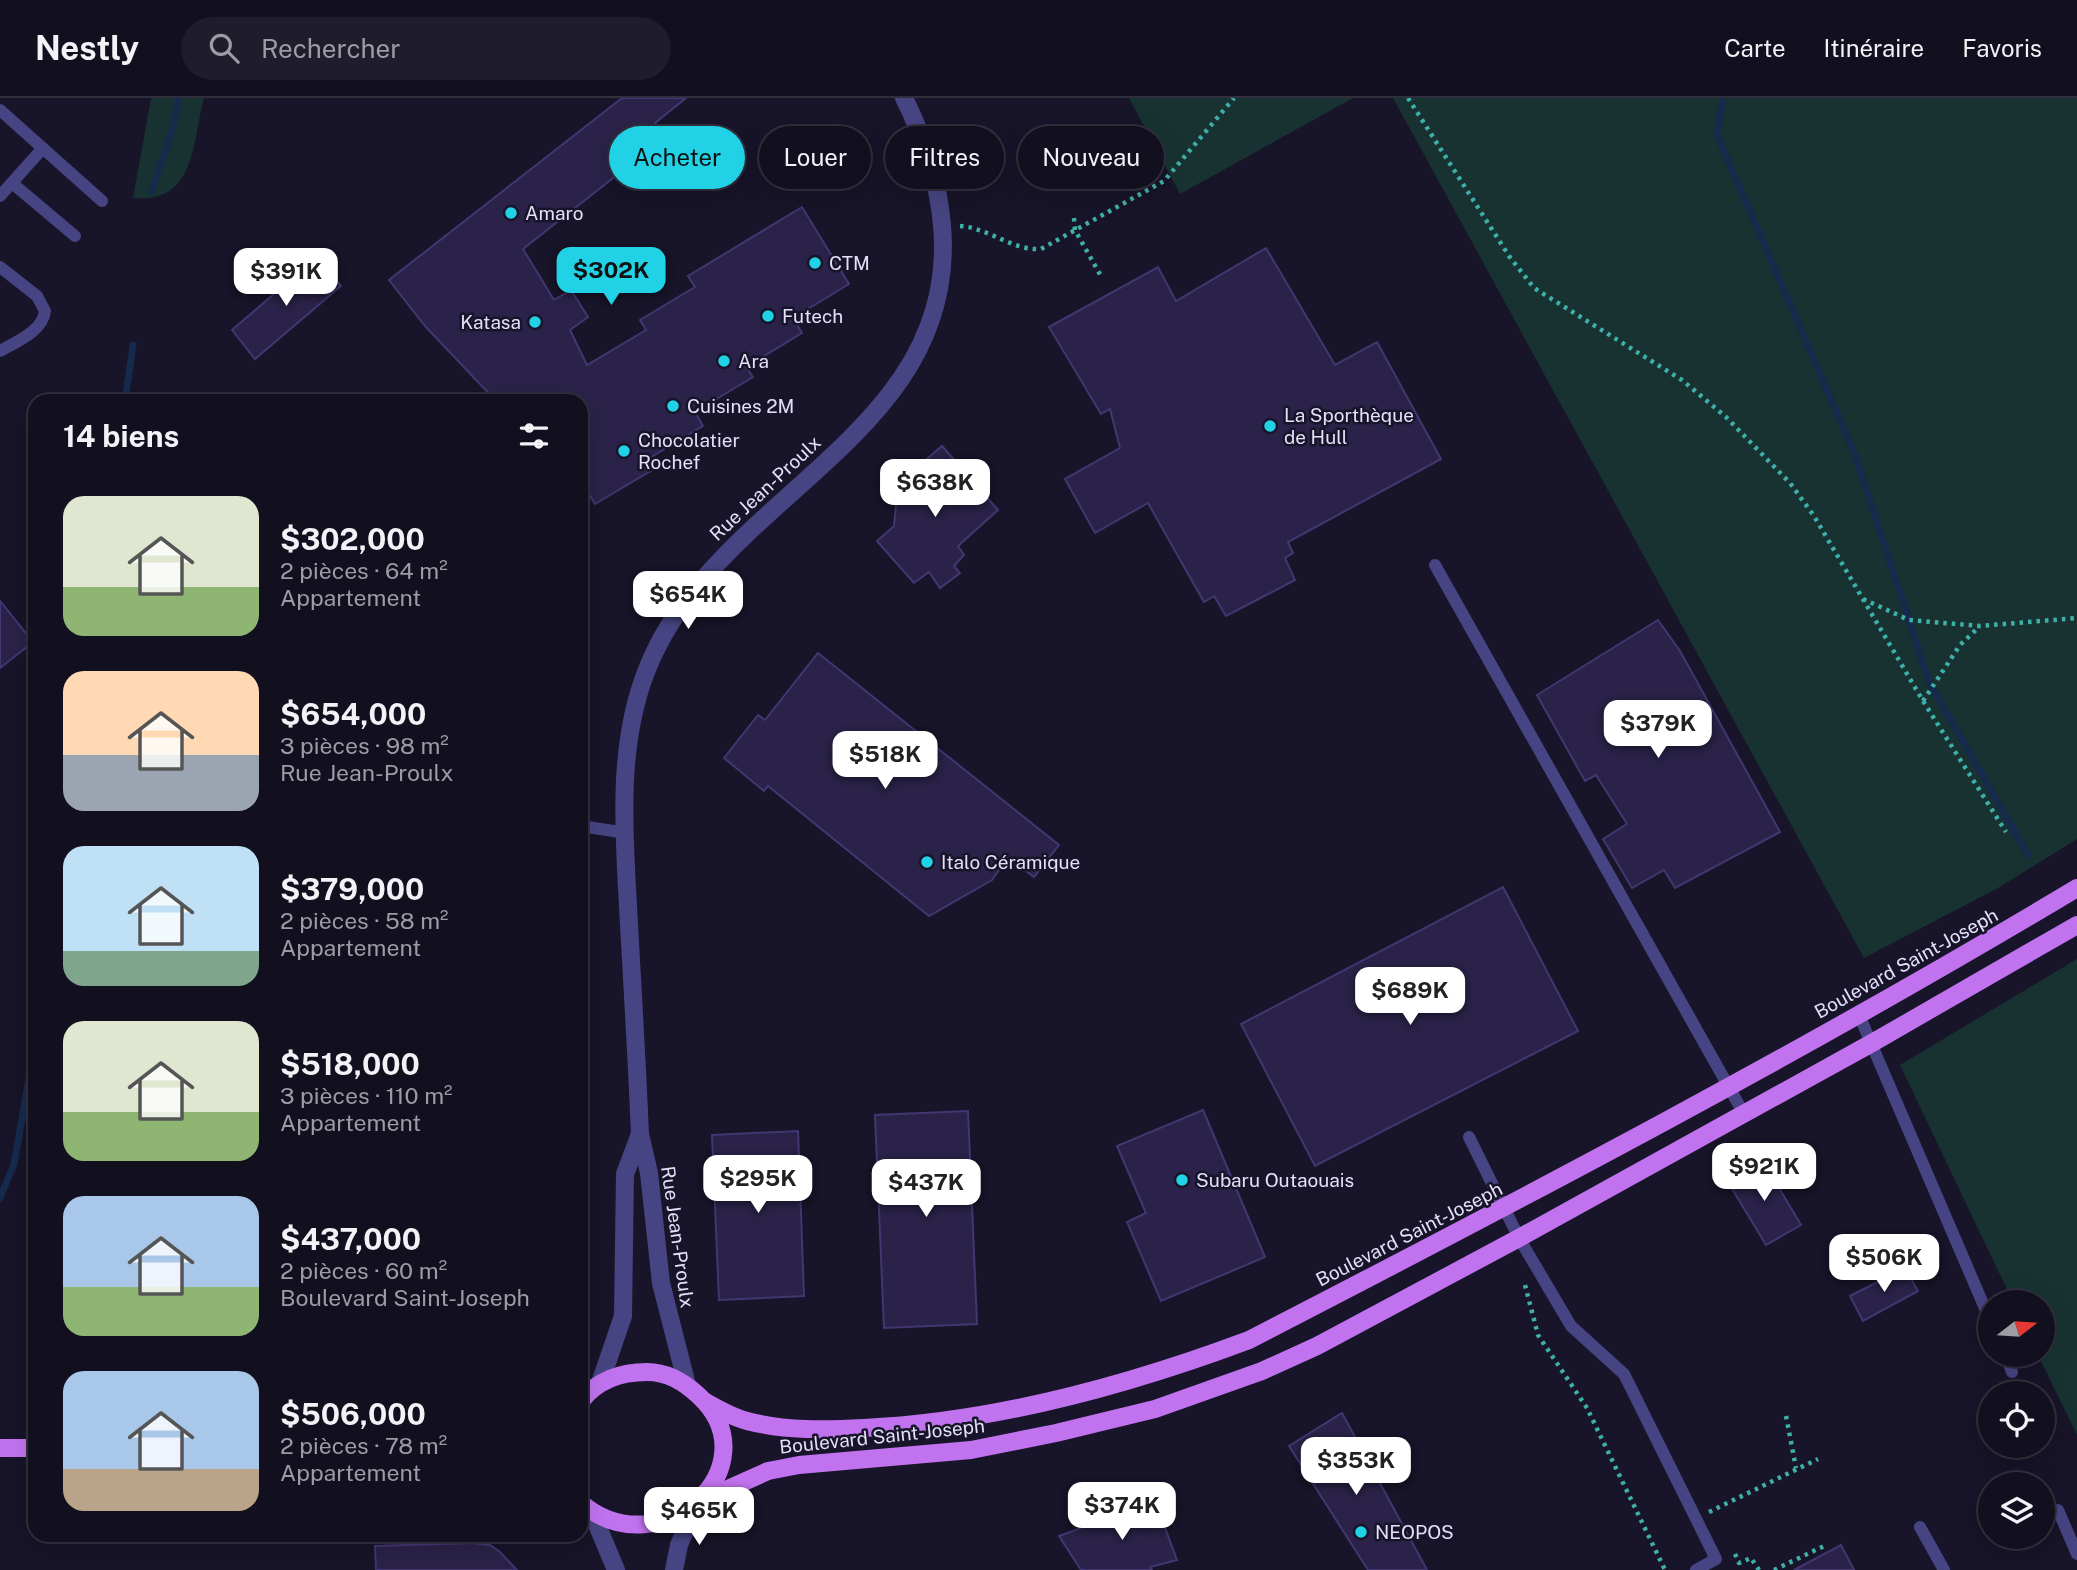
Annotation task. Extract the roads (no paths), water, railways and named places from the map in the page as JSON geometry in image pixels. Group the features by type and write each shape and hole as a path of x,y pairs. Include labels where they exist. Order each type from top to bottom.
{"main road":[{"name":"Boulevard Saint-Joseph","path":"704,1401 748,1422 801,1429 937,1423 1090,1391 1188,1363 1248,1340 1504,1209 1859,1014 2077,888"},
{"name":"Boulevard Saint-Joseph","path":"708,1498 768,1471 799,1465 971,1450 1155,1409 1262,1371 1317,1346 1519,1238 1872,1043 2077,925"},
{"path":"588,1393 617,1376 653,1372 687,1385 704,1401 717,1423 723,1449 719,1475 708,1498 692,1515 665,1528 634,1532 614,1527 588,1510"},
{"path":"0,1448 28,1448"}],"street":[{"name":"Rue Jean-Proulx","path":"687,1385 661,1283 649,1173 640,1134 626,833 628,741 645,675 668,625 716,561 876,413 898,387 927,335 942,278 945,252 934,174 904,98"},
{"name":"Rue Jean-Proulx","path":"588,1392 623,1316 625,1174 640,1134"},
{"path":"588,1515 616,1570"},
{"path":"674,1570 679,1545 692,1515"}],"lane":[{"path":"0,110 102,201"},
{"path":"0,196 43,148"},
{"path":"12,183 75,236"},
{"path":"0,267 37,296 45,311 42,322 35,329 0,351"},
{"path":"1435,565 1744,1114"},
{"path":"588,827 626,833"},
{"path":"1859,1014 1978,1292"},
{"path":"1469,1137 1519,1238 1571,1326 1623,1374 1716,1559 1696,1570"},
{"path":"2010,1367 2012,1372"},
{"path":"2058,1510 2077,1554"},
{"path":"1920,1527 1944,1570"}],"waterway":[{"path":"152,191 171,133 178,98"},
{"path":"1723,98 1717,135 1855,455 1929,682 2028,855"},
{"path":"126,394 133,345"},
{"path":"0,1198 14,1164 28,1084"}],"place":[{"name":"Amaro","path":"511,213"},
{"name":"CTM","path":"815,263"},
{"name":"Futech","path":"768,316"},
{"name":"Katasa","path":"535,322"},
{"name":"Ara","path":"724,361"},
{"name":"Cuisines 2M","path":"673,406"},
{"name":"La Sporthèque de Hull","path":"1270,426"},
{"name":"Chocolatier Rochef","path":"624,451"},
{"name":"Italo Céramique","path":"927,862"},
{"name":"Subaru Outaouais","path":"1182,1180"},
{"name":"NEOPOS","path":"1361,1532"}]}
